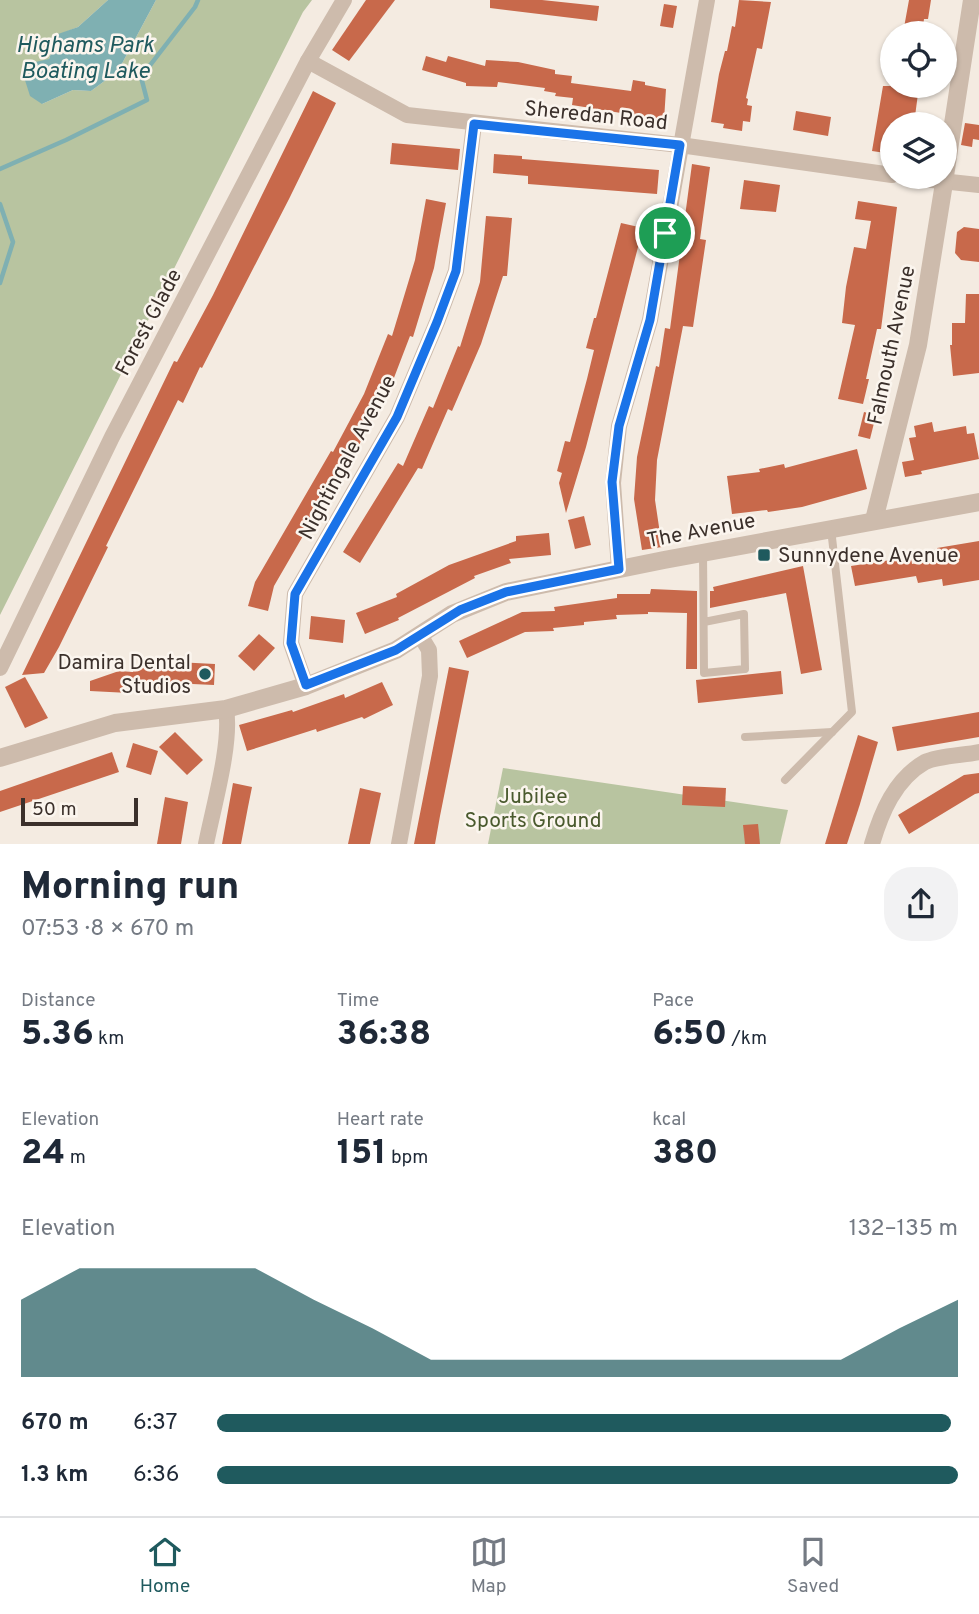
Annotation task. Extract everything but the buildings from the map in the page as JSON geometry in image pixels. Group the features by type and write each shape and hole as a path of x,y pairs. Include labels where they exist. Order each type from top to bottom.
{"street":[{"name":"Forest Glade","path":"0,668 112,437 308,61 344,0"},
{"path":"619,569 612,482 619,426 650,320 707,0"},
{"name":"Falmouth Avenue","path":"957,118 973,37 972,0"},
{"name":"Sheredan Road","path":"308,61 407,115 680,145 880,173"},
{"name":"Nightingale Avenue","path":"306,685 291,643 295,594 397,417 437,322 456,271 474,124"},
{"path":"957,180 979,185"},
{"name":"Falmouth Avenue","path":"874,520 918,345 943,189"},
{"name":"The Avenue","path":"0,758 115,723 226,709 306,685 396,650 460,610 506,592 703,552 979,502"},
{"path":"399,844 430,676 429,650 420,635"},
{"path":"206,844 226,742 226,709"},
{"path":"872,844 879,822 899,783 926,761 979,752"}],"lane":[{"path":"785,780 852,712 831,529"},
{"path":"703,552 704,673 745,668 744,614 704,622"},
{"path":"745,737 832,732"}],"green space":[{"path":"0,0 108,0 78,27 58,35 49,59 42,104 73,90 91,91 118,71 156,0 312,0 303,12 0,615"},
{"name":"Jubilee Sports Ground","path":"503,768 788,810 780,844 488,844"}],"water":[{"name":"Highams Park Boating Lake","path":"108,0 156,0 118,71 91,91 73,90 42,104 30,96 24,77 31,63 49,59 58,34 78,27"}],"waterway":[{"path":"0,169 147,100 141,77 198,0"},
{"path":"0,204 13,242 0,283"}],"place":[{"name":"Sunnydene Avenue","path":"764,555"},
{"name":"Damira Dental Studios","path":"205,674"}],"route":[{"path":"474,124 680,145 665,233 650,320 619,426 612,482 619,569 506,592 460,610 396,650 306,685 291,643 295,594 397,417 437,322 456,271 474,124"}]}
